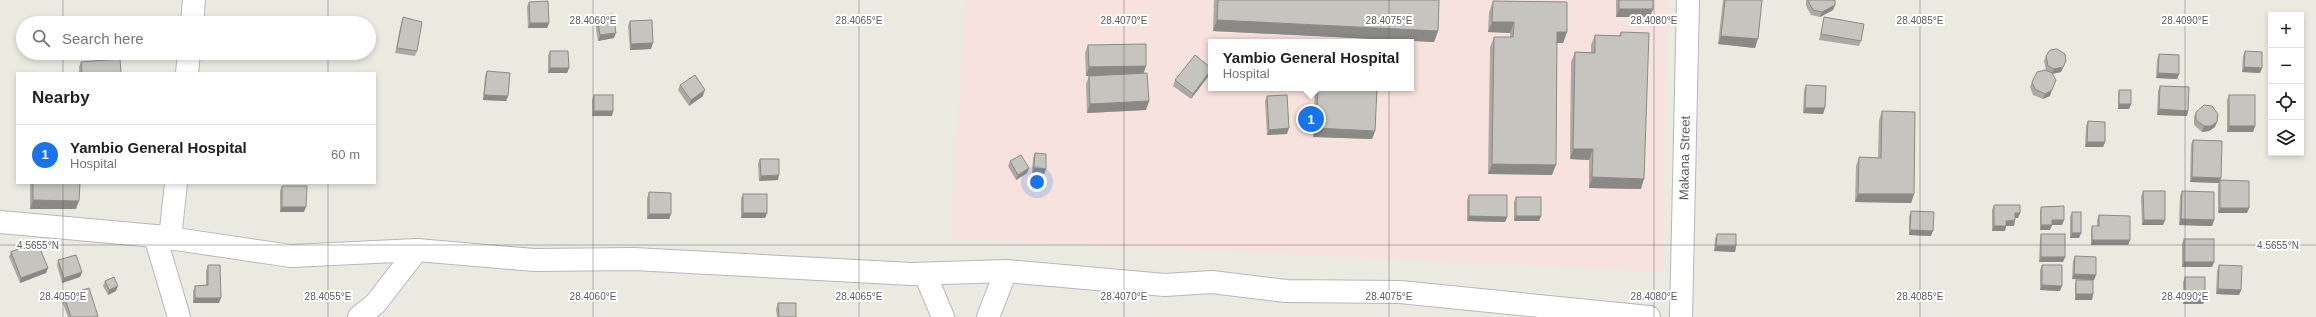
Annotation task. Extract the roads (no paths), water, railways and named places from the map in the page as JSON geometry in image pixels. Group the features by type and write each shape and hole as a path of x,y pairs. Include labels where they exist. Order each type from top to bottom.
{"street":[{"path":"193,16 194,0"},
{"name":"Makana Street","path":"1680,317 1688,0"},
{"path":"187,72 188,60"},
{"path":"176,184 162,238 179,317"},
{"path":"0,222 162,238 291,256 417,250 534,260 634,260 925,274 1006,271 1165,285 1212,282 1286,291 1400,292 1649,317"},
{"path":"359,317 376,303 417,250"},
{"path":"988,317 1006,271"},
{"path":"925,274 944,317"}],"place":[{"name":"Yambio General Hospital","path":"1311,119"}]}
